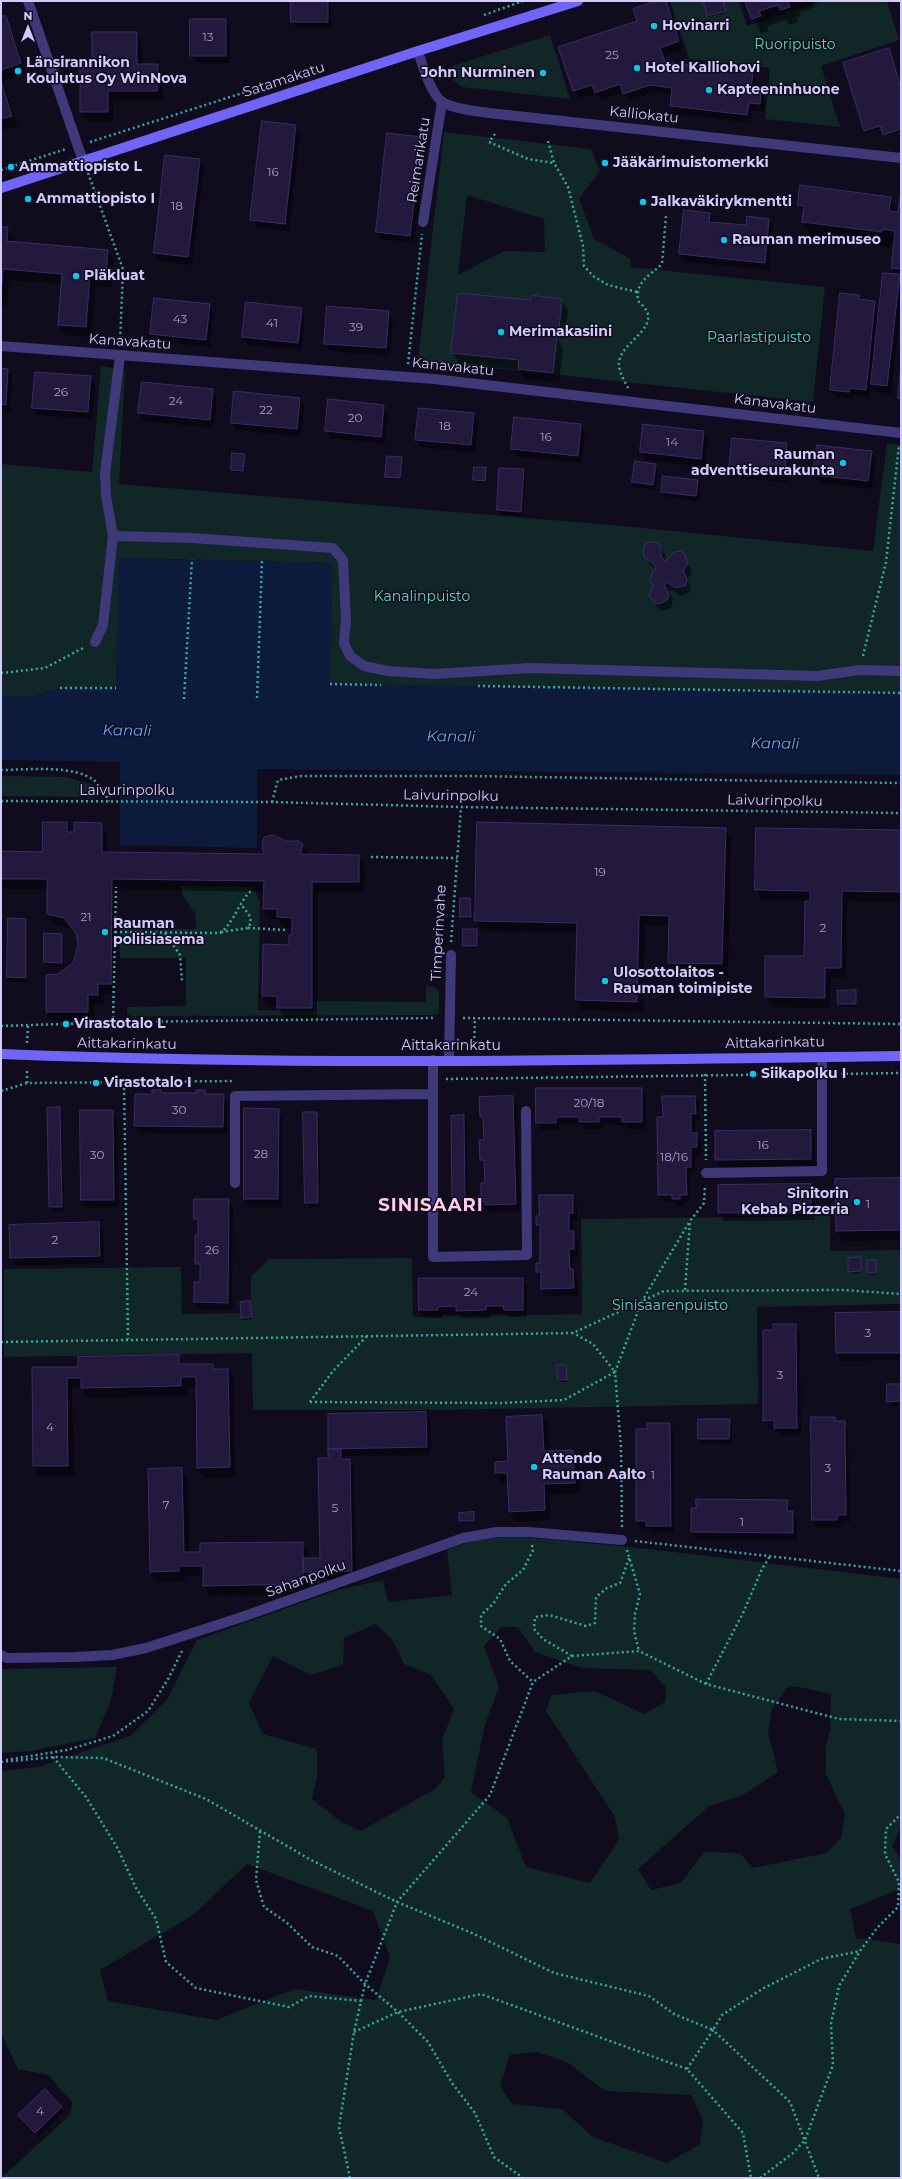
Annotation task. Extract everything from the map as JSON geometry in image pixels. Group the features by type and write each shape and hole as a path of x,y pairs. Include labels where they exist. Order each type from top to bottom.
{"main road":[{"name":"Satamakatu","path":"1,188 418,51 578,1"},
{"name":"Aittakarinkatu","path":"1,1054 122,1059 433,1060 901,1056"}],"street":[{"path":"28,1 83,161"},
{"path":"418,51 432,89 442,102"},
{"name":"Kalliokatu","path":"442,102 457,108 489,113 901,158"},
{"name":"Reimarikatu","path":"423,222 442,102"},
{"name":"Kanavakatu","path":"1,346 120,356 407,376 901,433"},
{"path":"95,642 103,624 113,536 106,496 105,473 120,356"},
{"path":"113,536 192,538 333,548 343,560 346,620 344,643 350,656 364,666 388,671 434,674 530,668 817,676 860,670 901,671"},
{"name":"Timperinvahe","path":"449,1060 451,955"},
{"path":"706,1173 822,1172 822,1057"},
{"path":"433,1060 433,1257 527,1255 526,1111"},
{"path":"235,1183 235,1096 433,1094"},
{"name":"Sahanpolku","path":"1,1654 7,1658 74,1657 112,1655 146,1648 189,1635 464,1538 497,1532 529,1532 622,1540"}],"path":[{"path":"495,134 489,142 528,159 554,163"},
{"path":"548,141 554,163 568,187 583,246 584,266 593,276 608,285 637,292"},
{"path":"83,161 123,269 120,356"},
{"path":"629,390 619,363 622,352 642,332 647,324 649,314 645,307 638,301 637,292 644,279 662,264 666,216"},
{"path":"407,376 423,222"},
{"path":"860,670 886,562 901,433"},
{"path":"184,699 192,559"},
{"path":"257,698 262,561"},
{"path":"1,673 45,668 95,642"},
{"path":"330,684 385,685"},
{"path":"473,686 901,693"},
{"path":"60,688 116,688"},
{"path":"1,770 67,770 82,774 95,781 109,801"},
{"path":"272,802 278,780 301,776 473,776 901,783"},
{"name":"Laivurinpolku","path":"1,801 272,802 461,807 901,813"},
{"name":"Timperinvahe","path":"451,955 461,807"},
{"path":"371,857 457,858"},
{"path":"113,1023 116,887"},
{"path":"220,932 228,926 241,904 252,890"},
{"path":"241,904 249,914 251,922 248,928"},
{"path":"115,932 220,932 248,928 287,930"},
{"path":"164,932 180,955 182,981"},
{"path":"1,1026 449,1018 901,1024"},
{"path":"433,1079 901,1073"},
{"path":"1,1091 27,1083 235,1082"},
{"path":"124,1083 128,1339"},
{"path":"638,1651 634,1631 635,1614 640,1594 630,1555 622,1540 621,1448 615,1372 642,1301 690,1221"},
{"path":"1,1342 128,1339 573,1334 664,1291 844,1290 901,1294"},
{"path":"573,1334 593,1344 615,1372"},
{"path":"367,1336 333,1371 310,1402 500,1403 564,1400 615,1372"},
{"path":"622,1540 901,1571"},
{"path":"533,1550 524,1570 506,1584 493,1604 481,1615 481,1626 500,1640 510,1661 533,1682"},
{"path":"572,1656 543,1640 534,1629 535,1617 549,1615 586,1626 595,1623 596,1597 607,1588 620,1583 630,1555"},
{"path":"706,1684 744,1613 762,1569 770,1556"},
{"path":"1,1762 67,1750 113,1736 148,1711 168,1679 189,1635"},
{"path":"349,2177 339,2127 354,2032 365,1984 397,1902 490,1795 533,1682 572,1656 638,1651 706,1684 838,1719 901,1721"},
{"path":"1,1762 53,1757 103,1758 206,1799 311,1860 397,1902 472,1933 554,1973 649,1996 674,2014 713,2030 790,2102 819,2178"},
{"path":"53,1757 86,1797 118,1849 136,1888 156,1919 166,1962 196,1988 289,2007 309,1996 361,2001"},
{"path":"760,2178 793,2153 805,2140 833,2066 831,2024 839,1986 860,1951 877,1928 898,1907 899,1882 885,1854 886,1829 901,1814"},
{"path":"260,1830 256,1880 264,1907 286,1922 312,1947 338,1956 365,1984 398,2012 428,2042 452,2084 476,2113 494,2157 523,2178"},
{"path":"687,2069 722,2015 762,1989 821,1959 860,1951"},
{"path":"354,2032 398,2012 481,1994 687,2069 743,2132 751,2178"}],"green space":[{"name":"Ruoripuisto","path":"670,1 739,1 747,26 823,1 887,1 899,40 821,66 840,127 765,119 770,68 689,59"},
{"path":"550,35 570,99 462,87 453,80 452,66"},
{"name":"Paarlastipuisto","path":"444,132 591,149 600,171 579,199 594,239 631,259 630,267 825,287 813,402 418,360","holes":["467,195 544,219 545,252 504,251 458,275"]},
{"name":"Kanalinpuisto","path":"101,366 125,370 119,484 623,526 873,551 887,443 901,445 901,693 330,684 331,563 120,558 116,688 60,688 35,696 1,696 1,464 92,472"},
{"path":"1,776 66,777 91,784 100,797 1,796"},
{"path":"181,886 253,887 260,901 258,1010 314,1011 314,1001 426,1002 426,986 434,987 439,991 439,1012 436,1015 132,1016 127,1014 127,1007 186,1006 186,958 120,958 120,929 196,929 195,914 182,894"},
{"name":"Sinisaarenpuisto","path":"830,1216 830,1251 901,1250 901,1304 757,1307 758,1404 433,1410 253,1410 252,1353 4,1357 4,1269 181,1267 182,1314 251,1313 251,1276 269,1259 412,1258 413,1317 582,1314 581,1219"},
{"path":"514,1536 631,1547 901,1579 901,1827 892,1846 901,1860 901,1889 850,1909 856,1938 901,1944 901,2178 1,2178 70,2115 72,2102 48,2075 18,2069 2,2035 1,1771 38,1767 130,1736 167,1700 197,1640 337,1590 383,1580 388,1602 452,1595 447,1550 472,1542","holes":["375,1624 392,1639 404,1664 431,1675 454,1709 442,1740 445,1777 435,1789 361,1831 340,1821 312,1799 317,1777 317,1749 263,1734 249,1703 273,1656 311,1675 343,1665 344,1638","501,1627 518,1627 535,1652 582,1668 650,1670 666,1687 665,1702 644,1714 595,1691 551,1695 546,1711 615,1817 619,1840 590,1883 526,1867 507,1818 471,1792 485,1724 499,1687 484,1646","789,1686 831,1694 830,1730 826,1746 826,1774 845,1815 841,1838 826,1853 753,1868 740,1853 704,1852 681,1883 651,1890 638,1869 709,1806 741,1796 778,1772 768,1733 772,1708","247,1864 373,1911 390,1957 376,2000 295,1989 216,2020 108,2001 100,1970 193,1915","537,2052 567,2062 605,2091 691,2095 703,2121 700,2144 667,2163 593,2137 562,2109 512,2104 500,2085 510,2055"]},
{"path":"117,1667 111,1700 95,1738 31,1751 1,1753 1,1669"}],"water":[{"name":"Kanali","path":"119,558 331,563 330,684 901,693 901,775 257,769 257,848 120,845 120,762 1,760 1,696 35,696 60,688 116,687"}],"building":[{"path":"291,1 328,1 328,22 291,22"},
{"path":"657,1 666,1 679,41 660,48 665,62 753,72 751,89 761,91 760,104 749,103 747,115 670,106 672,88 650,85 623,94 620,84 595,93 592,85 573,91 558,47 637,21 633,9"},
{"path":"723,1 726,11 707,16 703,2"},
{"path":"745,1 791,1 788,2 790,7 780,10 778,5 759,11 761,16 752,19"},
{"path":"6,16 21,63 1,70 1,17"},
{"path":"190,19 226,19 226,56 190,56"},
{"path":"92,32 137,32 137,64 158,64 157,91 108,91 108,112 80,112 80,64 92,64"},
{"path":"889,48 901,88 901,129 883,135 880,126 864,131 843,63"},
{"path":"1,81 12,116 1,119"},
{"path":"262,121 296,125 285,224 250,220"},
{"path":"387,133 422,137 410,236 376,232"},
{"path":"165,155 200,159 188,257 154,253"},
{"path":"800,185 891,197 889,211 898,212 901,190 901,269 891,268 895,231 883,229 882,232 802,222 804,206 798,205"},
{"name":"Rauman merimuseo","path":"684,210 710,213 709,222 746,225 747,216 769,219 765,263 679,254"},
{"name":"Pläkluat","path":"1,227 8,227 7,241 108,250 106,277 90,275 86,327 58,325 62,274 3,269 1,295"},
{"path":"883,273 900,274 887,386 871,384"},
{"name":"Merimakasiini","path":"458,293 531,300 531,295 562,299 559,329 549,327 548,335 557,336 553,373 518,369 519,360 451,353"},
{"path":"840,293 859,295 859,299 875,301 866,390 850,388 849,392 830,390"},
{"path":"154,298 210,304 206,340 150,334"},
{"path":"246,302 302,308 298,343 242,337"},
{"path":"327,306 389,311 386,348 324,344"},
{"path":"901,367 901,398 898,398"},
{"path":"1,368 8,369 6,405 1,404"},
{"path":"35,372 91,376 88,412 32,408"},
{"path":"142,382 213,389 210,420 138,413"},
{"path":"234,391 300,398 297,429 231,423"},
{"path":"328,399 384,405 381,437 325,431"},
{"path":"419,408 474,413 471,445 415,440"},
{"path":"514,417 581,424 578,456 511,449"},
{"path":"643,424 704,431 701,459 640,452"},
{"path":"732,438 787,443 785,475 729,470"},
{"name":"Rauman adventtiseurakunta","path":"817,445 872,451 868,481 813,475"},
{"path":"232,453 245,454 243,471 231,470"},
{"path":"387,456 402,457 400,478 385,477"},
{"path":"635,461 656,464 653,485 632,482"},
{"path":"474,467 486,467 485,481 473,480"},
{"path":"499,468 524,469 521,512 497,510"},
{"path":"663,476 698,480 696,496 661,492"},
{"path":"656,542 661,546 661,556 665,562 674,552 679,551 683,552 688,563 683,571 687,579 686,585 676,588 667,582 664,585 669,595 667,600 659,604 655,603 649,596 653,584 650,581 652,572 656,570 655,565 644,557 643,550 645,544"},
{"path":"43,822 67,822 67,832 74,832 74,822 102,823 102,852 264,854 262,846 264,837 274,835 285,841 298,841 303,844 300,854 359,855 359,882 312,882 312,1008 277,1008 277,996 262,996 263,944 289,945 289,935 292,935 292,918 277,917 277,909 263,909 264,881 112,879 111,984 98,984 98,995 88,995 88,1012 46,1012 46,975 58,974 73,963 78,945 76,933 64,918 47,914 47,879 1,879 1,851 42,852"},
{"path":"477,822 726,828 722,964 668,963 669,916 639,915 637,1002 575,1000 577,923 475,921"},
{"path":"756,828 901,830 901,892 842,891 841,968 825,968 825,998 765,997 765,956 804,956 805,901 810,901 810,891 755,890"},
{"path":"460,898 470,898 471,917 460,917"},
{"path":"8,918 26,919 26,978 7,977"},
{"path":"463,929 477,929 477,946 463,946"},
{"path":"44,933 62,934 62,963 44,962"},
{"path":"856,990 856,1004 838,1004 837,991"},
{"path":"536,1088 642,1088 642,1122 622,1122 622,1117 599,1117 599,1122 579,1122 579,1117 556,1117 556,1123 536,1123"},
{"path":"152,1090 161,1090 161,1093 196,1093 196,1090 205,1090 205,1094 224,1094 223,1127 134,1126 135,1094 152,1094"},
{"path":"513,1096 516,1204 485,1205 485,1202 481,1202 481,1183 485,1183 484,1160 480,1160 479,1140 484,1140 483,1117 480,1117 479,1097"},
{"path":"662,1096 695,1096 696,1114 691,1114 691,1133 697,1133 697,1147 691,1147 691,1167 686,1167 687,1195 680,1195 680,1199 672,1199 672,1195 658,1195 657,1117 663,1117"},
{"path":"60,1107 62,1207 49,1207 47,1108"},
{"path":"244,1108 279,1109 278,1199 244,1199"},
{"path":"80,1110 113,1110 114,1200 81,1200"},
{"path":"303,1112 317,1112 318,1203 305,1203"},
{"path":"464,1115 465,1205 452,1205 451,1116"},
{"path":"811,1130 811,1159 715,1160 715,1131"},
{"path":"901,1178 901,1230 836,1231 835,1179"},
{"path":"811,1184 811,1212 718,1213 718,1185"},
{"path":"539,1195 573,1195 573,1213 569,1213 569,1231 574,1231 574,1249 569,1249 570,1269 573,1269 574,1288 541,1289 541,1272 536,1272 536,1263 540,1263 540,1225 536,1225 536,1216 539,1216"},
{"path":"194,1199 229,1199 228,1303 194,1302 194,1282 200,1282 200,1264 195,1264 195,1235 198,1235 198,1219 194,1219"},
{"path":"99,1222 100,1256 10,1258 9,1225"},
{"path":"861,1257 861,1271 848,1272 848,1258"},
{"path":"876,1260 876,1273 867,1273 867,1261"},
{"path":"419,1278 523,1278 523,1310 504,1310 503,1306 486,1306 486,1310 456,1311 456,1306 438,1307 438,1310 419,1310"},
{"path":"250,1301 252,1317 241,1318 240,1302"},
{"path":"901,1312 901,1353 836,1353 835,1313"},
{"path":"773,1324 796,1324 797,1428 774,1428 774,1420 763,1421 763,1330 773,1330"},
{"path":"179,1355 179,1364 213,1364 213,1369 228,1369 230,1467 197,1468 196,1377 181,1377 181,1386 81,1388 81,1378 67,1378 68,1466 33,1466 32,1367 78,1367 78,1357"},
{"path":"557,1365 566,1365 567,1380 558,1380"},
{"path":"887,1384 901,1384 901,1401 887,1402"},
{"path":"426,1412 427,1447 328,1449 328,1414"},
{"name":"Attendo Rauman Aalto","path":"542,1415 544,1451 573,1450 575,1483 544,1484 545,1510 509,1512 507,1473 495,1473 495,1462 508,1461 506,1417"},
{"path":"811,1417 835,1417 835,1421 845,1421 846,1515 837,1515 837,1520 812,1520"},
{"path":"698,1419 730,1419 729,1439 698,1439"},
{"path":"647,1423 670,1423 671,1526 646,1526 646,1521 636,1521 636,1429 647,1429"},
{"path":"328,1449 341,1449 341,1459 350,1459 352,1571 303,1572 303,1558 320,1558 318,1458 328,1458"},
{"path":"182,1468 184,1552 200,1552 200,1543 303,1542 303,1584 203,1586 203,1566 179,1566 179,1571 150,1572 148,1469"},
{"path":"696,1499 788,1500 787,1511 793,1511 793,1533 691,1532 691,1508 696,1508"},
{"path":"474,1512 474,1521 459,1521 459,1513"},
{"path":"45,2089 62,2107 35,2133 18,2115"}],"place":[{"name":"Hovinarri","path":"654,26"},
{"name":"Hotel Kalliohovi","path":"637,68"},
{"name":"Länsirannikon Koulutus Oy WinNova","path":"18,71"},
{"name":"John Nurminen","path":"543,73"},
{"name":"Kapteeninhuone","path":"709,90"},
{"name":"Jääkärimuistomerkki","path":"605,163"},
{"name":"Ammattiopisto L","path":"11,167"},
{"name":"Ammattiopisto I","path":"28,199"},
{"name":"Jalkaväkirykmentti","path":"643,202"},
{"name":"Rauman merimuseo","path":"724,240"},
{"name":"Pläkluat","path":"76,276"},
{"name":"Merimakasiini","path":"501,332"},
{"name":"Rauman adventtiseurakunta","path":"843,463"},
{"name":"Rauman poliisiasema","path":"105,932"},
{"name":"Ulosottolaitos - Rauman toimipiste","path":"605,981"},
{"name":"Virastotalo L","path":"66,1024"},
{"name":"Siikapolku I","path":"753,1074"},
{"name":"Virastotalo I","path":"96,1083"},
{"name":"Sinitorin Kebab Pizzeria","path":"857,1202"},
{"name":"Attendo Rauman Aalto","path":"534,1467"}],"district":[{"name":"SINISAARI","path":"431,1206"}]}
